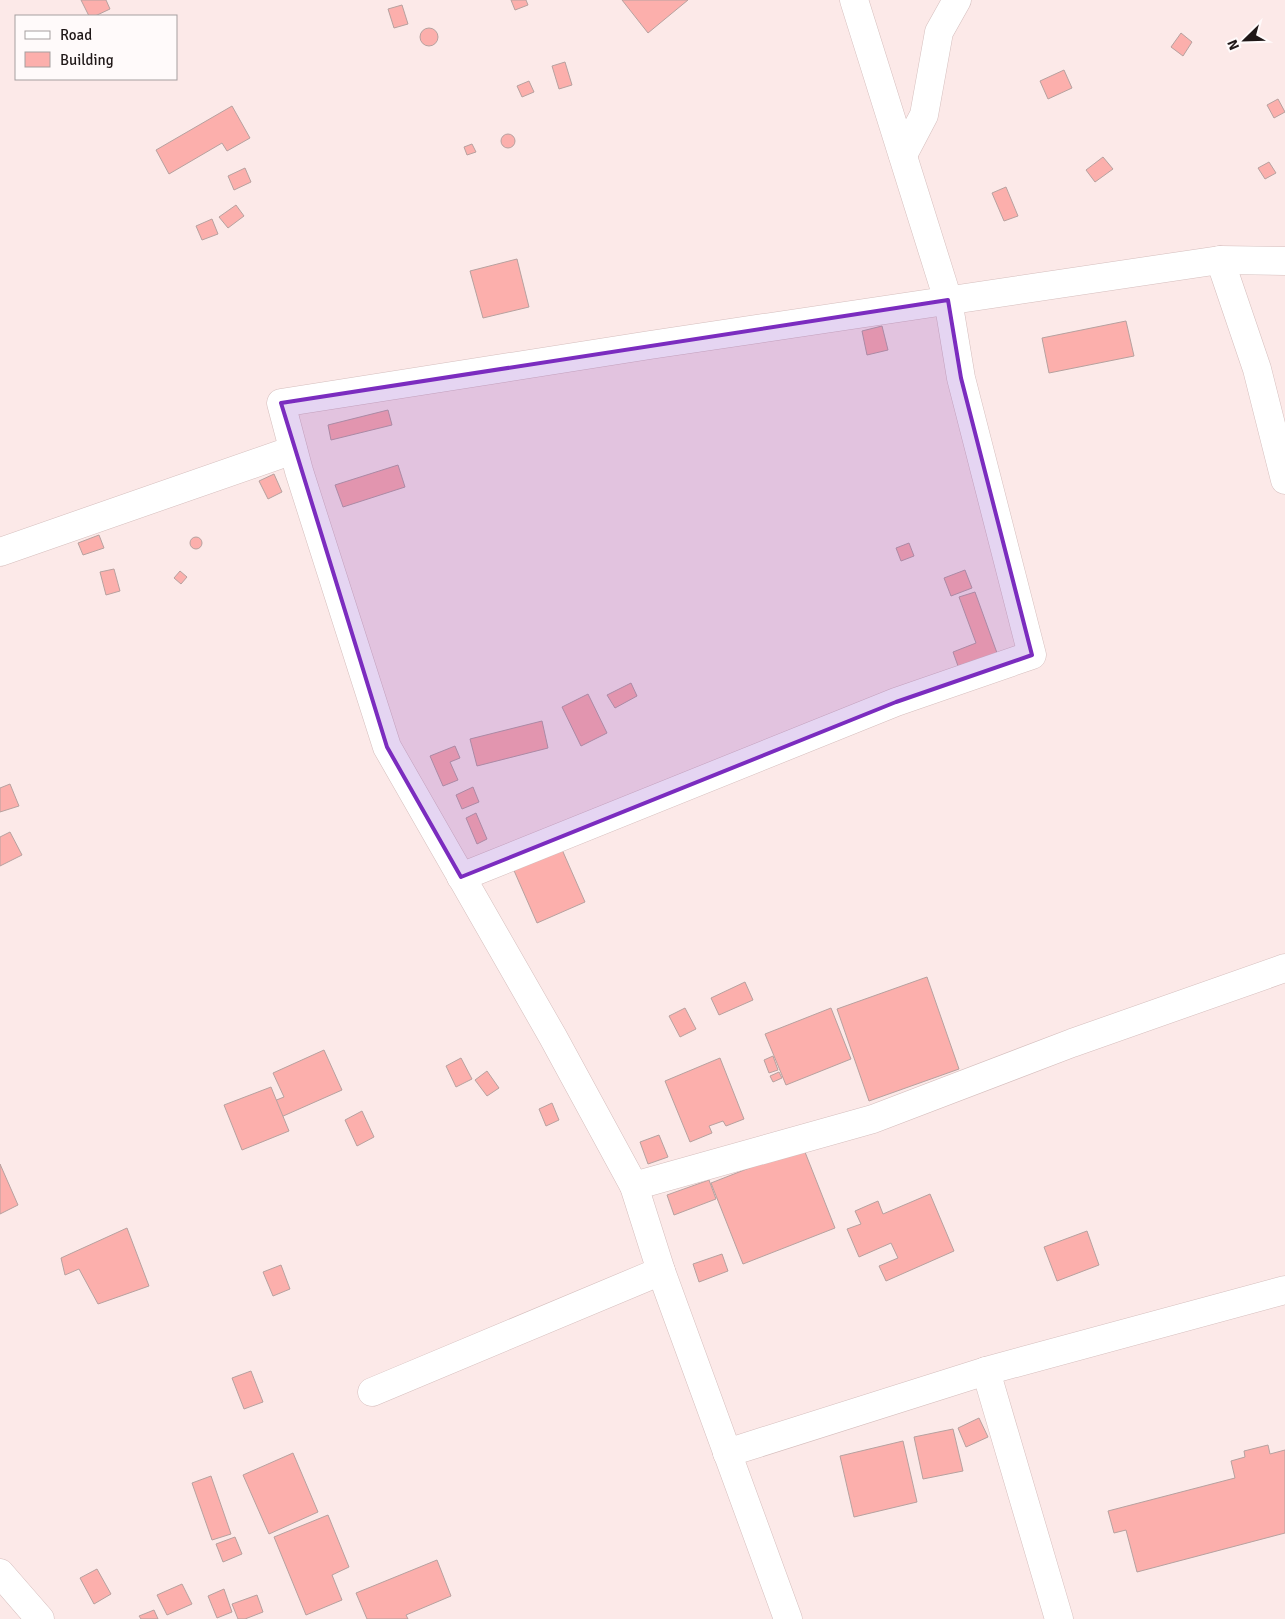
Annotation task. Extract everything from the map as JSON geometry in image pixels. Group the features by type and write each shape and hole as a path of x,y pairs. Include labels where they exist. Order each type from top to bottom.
{"street":[{"path":"461,877 896,702 1032,655 960,378 948,300 854,0"},
{"path":"903,155 924,115 939,32 957,0"},
{"path":"1220,260 1256,369 1285,480"},
{"path":"788,1619 661,1270 634,1186 553,1038 387,747 293,450 281,403 1220,260 1285,261"},
{"path":"0,552 293,450"},
{"path":"634,1186 873,1119 1072,1043 1285,968"},
{"path":"372,1392 661,1270"},
{"path":"727,1453 986,1371 1285,1290"},
{"path":"986,1371 1059,1619"},
{"path":"0,1572 40,1619"}],"highlighted area":[{"path":"948,300 961,378 1032,655 896,702 461,877 387,747 281,403"}],"building":[{"path":"81,0 106,0 110,9 97,15 88,15"},
{"path":"511,0 526,0 528,5 515,10"},
{"path":"622,0 688,0 648,33"},
{"path":"402,5 408,24 394,28 388,9"},
{"path":"429,28 435,31 438,37 435,43 429,46 423,43 420,37 423,31"},
{"path":"1181,33 1192,42 1183,56 1171,47"},
{"path":"565,62 572,85 559,89 552,66"},
{"path":"1064,70 1072,88 1048,99 1040,81"},
{"path":"529,81 534,92 522,97 517,86"},
{"path":"1278,99 1285,112 1274,118 1267,105"},
{"path":"232,106 250,138 227,151 222,143 169,174 156,150"},
{"path":"505,134 511,134 515,141 511,148 505,148 501,144 501,138"},
{"path":"472,144 476,152 467,155 464,147"},
{"path":"1103,157 1113,169 1095,182 1086,170"},
{"path":"1269,162 1276,173 1265,179 1258,168"},
{"path":"245,168 251,182 234,190 228,176"},
{"path":"1006,187 1018,216 1004,221 992,193"},
{"path":"236,205 244,216 228,228 219,217"},
{"path":"212,219 218,234 202,240 196,226"},
{"path":"517,259 529,307 483,318 470,271"},
{"path":"1126,321 1134,356 1049,373 1042,338"},
{"path":"882,326 888,350 867,355 862,331"},
{"path":"388,410 392,425 331,440 328,425"},
{"path":"398,465 405,487 343,507 335,485"},
{"path":"274,474 282,492 268,499 259,481"},
{"path":"99,535 104,548 83,555 78,543"},
{"path":"194,537 198,537 202,543 198,549 194,549 190,545 190,541"},
{"path":"909,543 914,556 901,561 896,548"},
{"path":"114,569 120,591 106,595 100,572"},
{"path":"965,570 972,588 951,596 944,578"},
{"path":"180,571 187,577 181,584 174,578"},
{"path":"975,592 997,653 958,666 953,652 976,643 959,597"},
{"path":"631,683 637,696 615,708 607,695"},
{"path":"588,694 607,733 581,746 562,707"},
{"path":"542,721 548,748 477,766 470,739"},
{"path":"455,746 460,758 450,762 458,780 443,786 430,756"},
{"path":"10,784 19,806 0,812 0,788"},
{"path":"473,787 479,802 462,809 456,795"},
{"path":"476,813 487,839 477,844 466,818"},
{"path":"10,832 22,855 0,866 0,837"},
{"path":"560,845 585,902 537,923 512,866"},
{"path":"927,977 959,1069 869,1101 837,1009"},
{"path":"745,982 753,1000 719,1015 711,998"},
{"path":"685,1008 696,1029 680,1037 669,1016"},
{"path":"831,1008 851,1059 786,1085 765,1034"},
{"path":"324,1050 342,1090 281,1117 274,1101 284,1097 273,1073"},
{"path":"773,1056 778,1070 769,1073 764,1060"},
{"path":"461,1058 472,1079 456,1087 446,1066"},
{"path":"720,1058 744,1119 726,1126 723,1121 709,1126 712,1133 690,1142 665,1081"},
{"path":"487,1071 499,1088 487,1096 475,1080"},
{"path":"779,1072 782,1078 773,1082 770,1076"},
{"path":"271,1087 289,1131 242,1150 224,1105"},
{"path":"552,1103 559,1120 546,1126 539,1109"},
{"path":"362,1111 374,1137 357,1146 345,1120"},
{"path":"659,1135 668,1157 648,1164 640,1142"},
{"path":"803,1147 835,1228 743,1264 711,1183"},
{"path":"0,1164 18,1205 0,1214"},
{"path":"709,1180 716,1199 674,1215 667,1195"},
{"path":"930,1194 954,1251 886,1281 879,1266 898,1258 891,1243 859,1257 847,1229 861,1224 855,1211 878,1201 883,1214"},
{"path":"127,1228 149,1286 98,1304 79,1269 65,1275 61,1258"},
{"path":"1087,1231 1099,1265 1057,1281 1044,1247"},
{"path":"722,1254 728,1271 699,1282 693,1264"},
{"path":"281,1265 290,1289 273,1296 263,1272"},
{"path":"251,1371 263,1402 244,1409 232,1378"},
{"path":"979,1418 988,1437 966,1447 958,1428"},
{"path":"953,1429 963,1471 923,1479 914,1437"},
{"path":"903,1441 917,1502 854,1517 840,1456"},
{"path":"1268,1445 1270,1454 1285,1450 1285,1533 1137,1572 1126,1530 1114,1533 1108,1511 1235,1478 1231,1461 1245,1457 1244,1451"},
{"path":"293,1453 318,1512 269,1534 243,1475"},
{"path":"211,1476 231,1534 212,1540 192,1483"},
{"path":"328,1515 349,1567 332,1575 342,1600 306,1615 274,1537"},
{"path":"235,1537 242,1554 223,1562 216,1544"},
{"path":"437,1560 451,1596 406,1615 408,1619 367,1619 356,1593"},
{"path":"97,1569 111,1594 94,1604 80,1578"},
{"path":"182,1584 192,1604 167,1615 157,1595"},
{"path":"224,1589 232,1612 217,1618 208,1596"},
{"path":"257,1595 263,1612 245,1619 238,1619 232,1604"},
{"path":"154,1610 158,1619 141,1619 139,1616"}]}
